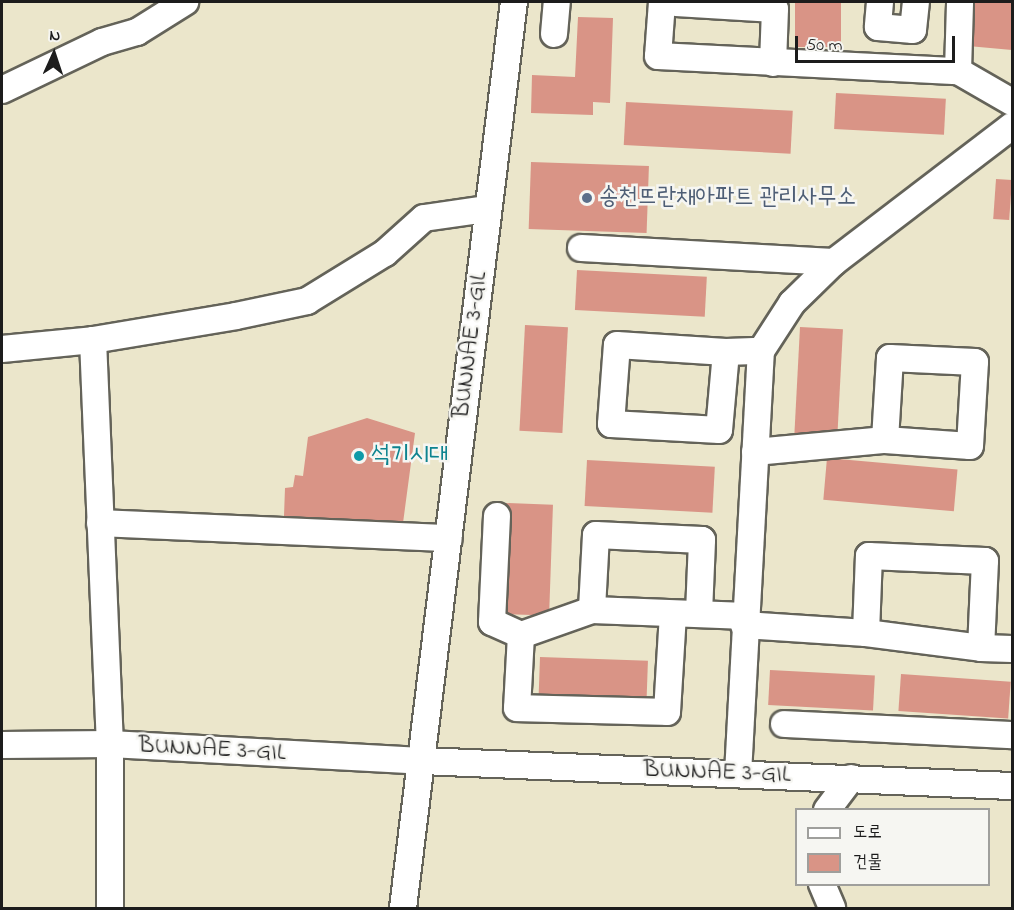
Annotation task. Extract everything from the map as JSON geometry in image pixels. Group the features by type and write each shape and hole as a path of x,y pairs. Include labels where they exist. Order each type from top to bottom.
{"street":[{"path":"2,90 102,42 137,32 185,2"},
{"name":"BUNNAE 3-GIL","path":"422,761 487,209 514,2"},
{"path":"554,34 557,2"},
{"path":"773,63 775,9 669,2 658,56 773,63 958,71 1012,102"},
{"path":"880,2 878,27 913,30 916,2"},
{"path":"958,71 960,2"},
{"path":"738,774 761,351 792,303 834,262 1012,126"},
{"path":"2,349 93,340 236,316 307,301 385,253 424,218 487,209"},
{"path":"581,248 834,262"},
{"path":"93,340 110,744 110,909"},
{"path":"726,352 719,430 611,424 617,345 726,352 761,351"},
{"path":"755,452 885,440 970,446 975,362 890,358 885,440"},
{"path":"497,516 492,622 521,635 592,610 699,613 745,621 866,633 981,648 1012,649"},
{"path":"100,523 448,538"},
{"path":"592,610 596,535 702,540 699,613"},
{"path":"866,633 869,556 985,561 981,648"},
{"path":"521,635 517,708 667,712 673,614"},
{"path":"784,724 1012,735"},
{"name":"BUNNAE 3-GIL","path":"2,745 110,744 422,761 1012,786"},
{"path":"403,909 422,761"},
{"path":"828,808 851,778"},
{"path":"822,886 832,909"}],"building":[{"path":"795,2 841,2 841,47 795,47"},
{"path":"971,2 1012,2 1012,50 968,46"},
{"path":"578,17 613,18 610,103 593,102 593,115 531,113 532,75 575,77"},
{"path":"836,93 946,99 944,135 834,129"},
{"path":"626,102 793,111 791,154 624,145"},
{"name":"송천뜨란채아파트 관리사무소","path":"531,162 649,166 647,233 529,229"},
{"path":"996,179 1012,180 1009,220 993,219"},
{"path":"577,270 707,277 705,317 575,310"},
{"path":"525,325 568,327 562,433 519,431"},
{"path":"800,327 843,329 837,437 794,435"},
{"name":"석기시대","path":"367,418 415,433 403,523 284,516 285,488 293,487 295,475 303,476 308,437"},
{"path":"827,458 958,469 954,511 823,500"},
{"path":"587,460 715,467 712,513 585,506"},
{"path":"506,503 553,505 549,616 502,614"},
{"path":"540,657 648,661 647,701 539,697"},
{"path":"770,670 875,675 873,710 768,705"},
{"path":"901,674 1011,682 1008,719 898,711"}],"place":[{"name":"송천뜨란채아파트 관리사무소","path":"587,198"},
{"name":"석기시대","path":"359,456"}]}
